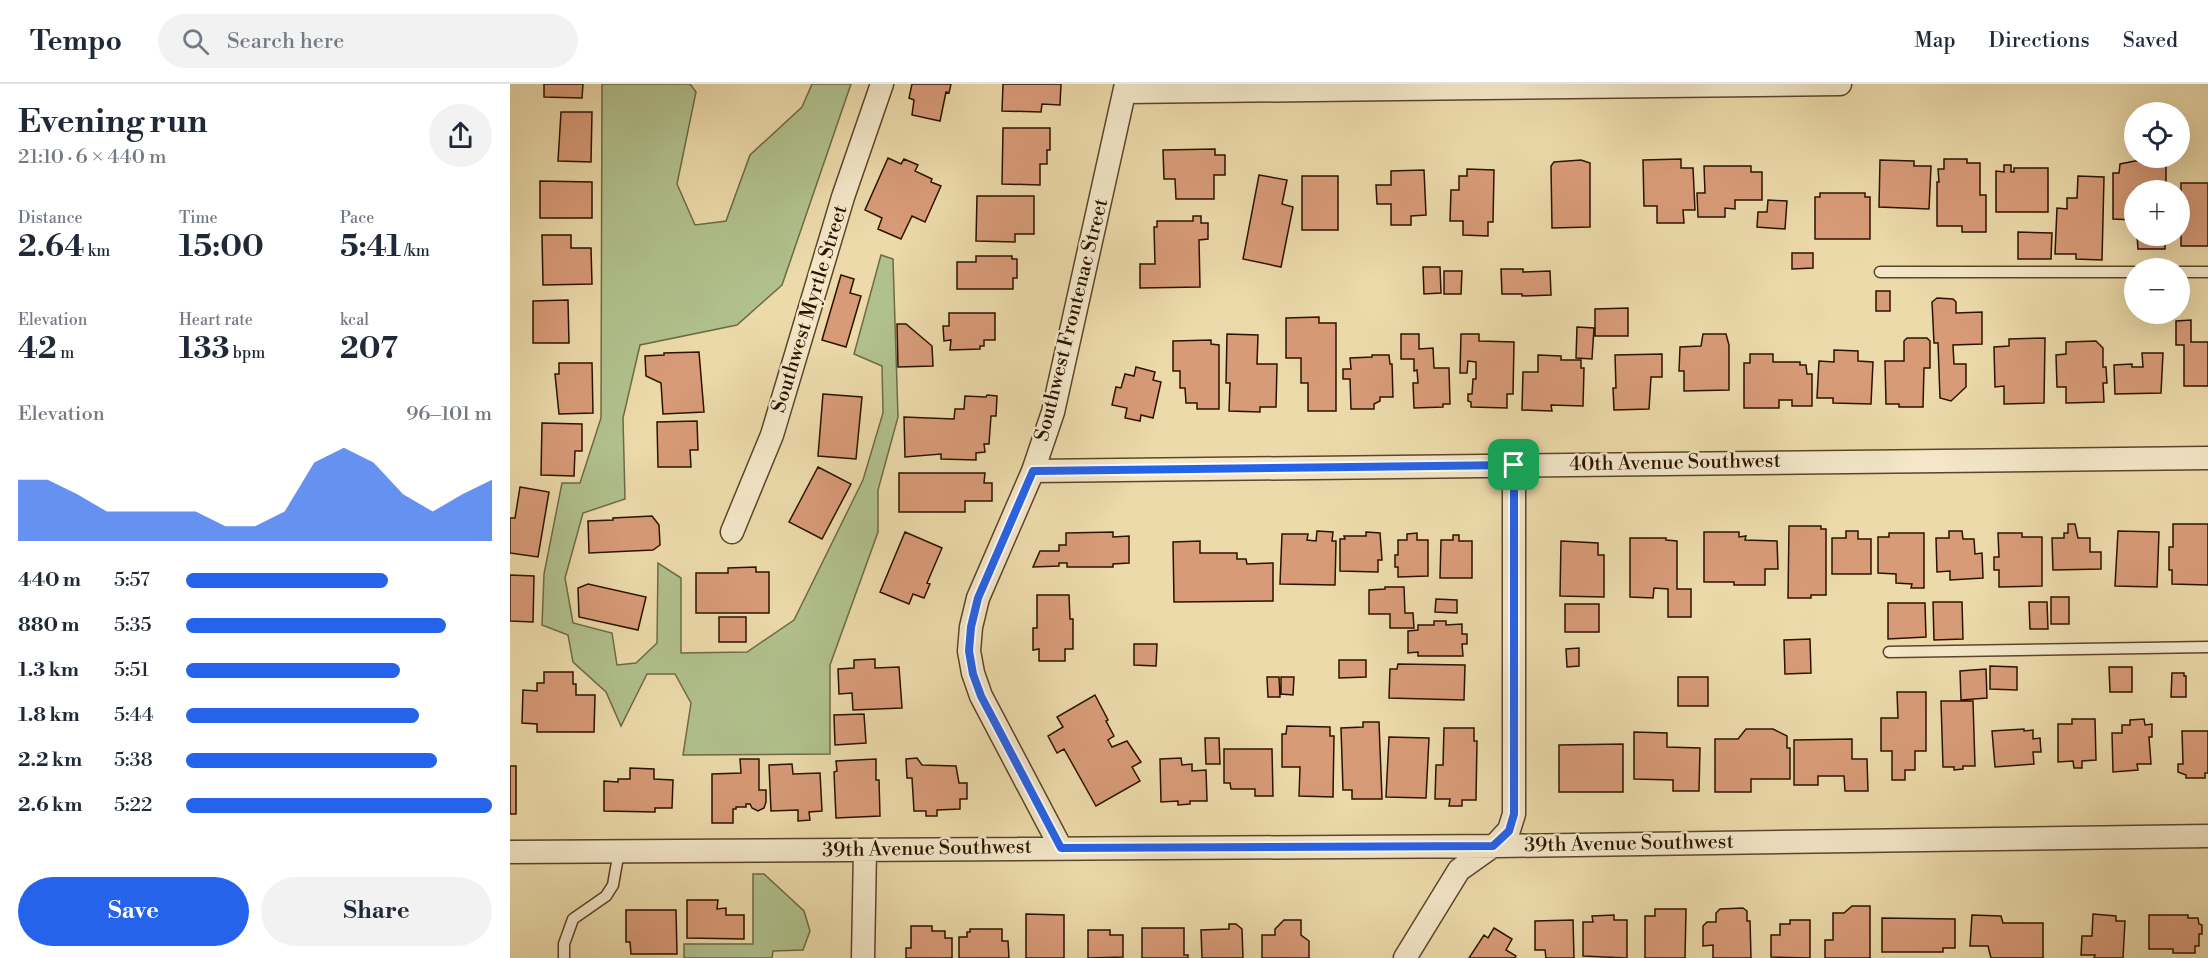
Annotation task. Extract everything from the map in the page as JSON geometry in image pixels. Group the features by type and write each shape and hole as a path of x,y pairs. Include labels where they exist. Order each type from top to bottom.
{"street":[{"name":"Southwest Myrtle Street","path":"732,531 772,435 843,197 882,84"},
{"path":"1126,88 1840,84"},
{"name":"Southwest Frontenac Street","path":"1061,848 981,696 973,674 969,651 971,627 978,598 1033,471 1053,412 1126,88"},
{"name":"40th Avenue Southwest","path":"1033,471 2208,458"},
{"path":"1405,958 1459,870 1493,846 1509,831 1514,814 1514,465"},
{"name":"39th Avenue Southwest","path":"510,852 1493,846 2208,836"},
{"path":"863,958 865,850"}],"lane":[{"path":"1880,272 2124,272"},
{"path":"2190,272 2208,272"},
{"path":"1889,652 2208,647"},
{"path":"564,958 564,944 573,919 606,896 613,885 619,850"}],"green space":[{"path":"602,84 690,84 696,92 677,184 695,225 726,221 750,155 802,107 812,84 851,84 782,285 737,325 640,345 623,418 625,499 583,513 565,578 573,623 612,633 617,665 636,663 657,643 658,563 681,578 681,653 747,652 794,620 863,480 883,413 882,366 854,354 881,255 893,259 898,417 878,490 878,532 830,665 830,754 683,755 691,703 675,674 647,674 621,726 606,692 573,662 568,635 542,625 544,574 562,483 580,483 601,418"},
{"path":"753,874 764,874 804,911 810,931 803,950 773,951 772,958 684,958 684,944 753,944"}],"building":[{"path":"544,84 583,84 582,98 544,97"},
{"path":"912,84 951,84 949,93 946,92 940,121 912,115 914,100 909,98"},
{"path":"1003,84 1061,84 1060,105 1042,104 1041,112 1002,111"},
{"path":"561,112 592,112 591,162 558,161"},
{"path":"1003,128 1050,128 1050,150 1047,150 1047,164 1040,164 1040,185 1002,184"},
{"path":"1215,149 1215,155 1225,155 1225,175 1214,175 1214,199 1176,199 1175,179 1164,179 1163,150"},
{"path":"888,158 901,164 904,159 918,165 915,171 941,186 925,222 912,216 901,239 878,229 882,218 865,210"},
{"path":"1681,159 1681,168 1693,168 1695,210 1683,210 1684,223 1657,223 1657,206 1644,206 1643,160"},
{"path":"1944,159 1967,159 1967,163 1980,163 1980,195 1986,195 1986,232 1962,232 1962,226 1937,226 1938,169 1944,169"},
{"path":"1581,160 1590,163 1590,227 1552,228 1551,166 1554,162"},
{"path":"1880,160 1914,161 1914,166 1931,166 1929,209 1879,207"},
{"path":"2124,163 2124,168 2166,168 2166,180 2124,180 2124,220 2113,219 2113,173 2119,173 2120,164"},
{"path":"2004,165 2011,165 2011,172 2014,172 2014,168 2048,168 2048,212 1996,212 1996,171 2004,172"},
{"path":"1704,166 1751,166 1751,172 1762,172 1762,200 1735,200 1735,209 1725,208 1725,217 1698,217 1697,193 1705,193"},
{"path":"1467,169 1494,170 1493,222 1488,222 1488,236 1463,235 1463,221 1450,221 1451,190 1459,190 1459,176 1467,176"},
{"path":"1424,170 1426,215 1411,216 1411,225 1391,225 1391,204 1377,204 1376,185 1391,185 1391,171"},
{"path":"1259,175 1287,180 1282,204 1293,207 1281,267 1243,259"},
{"path":"1302,176 1338,176 1338,230 1302,230"},
{"path":"2078,176 2104,177 2102,260 2076,259 2076,254 2055,254 2057,208 2067,209 2067,198 2077,198"},
{"path":"540,181 592,182 592,218 540,218"},
{"path":"2190,183 2208,183 2208,246 2190,246"},
{"path":"1820,193 1865,193 1865,197 1870,197 1870,239 1815,239 1815,197 1820,197"},
{"path":"977,196 1034,196 1034,234 1015,234 1015,242 976,241"},
{"path":"1768,200 1787,201 1785,229 1757,227 1758,212 1767,212"},
{"path":"1193,216 1201,216 1201,223 1208,223 1208,239 1199,240 1200,287 1140,288 1140,264 1155,264 1154,227 1157,227 1157,221 1193,221"},
{"path":"2018,232 2052,233 2051,259 2018,259"},
{"path":"542,235 571,235 571,248 591,248 592,284 543,285"},
{"path":"2138,246 2165,246 2165,249 2138,249"},
{"path":"1792,253 1813,253 1813,268 1792,269"},
{"path":"976,256 1012,256 1012,259 1017,259 1017,278 1013,278 1013,289 957,289 957,262 976,262"},
{"path":"1423,267 1440,267 1441,293 1424,294"},
{"path":"1501,269 1523,269 1523,272 1550,271 1551,295 1502,294"},
{"path":"1444,271 1462,271 1461,294 1444,294"},
{"path":"841,275 854,279 850,293 861,296 846,347 822,340"},
{"path":"1876,291 1890,291 1890,311 1876,311"},
{"path":"1937,298 1953,299 1956,302 1956,313 1982,312 1982,344 1953,345 1954,364 1966,364 1966,387 1951,401 1940,398 1938,343 1934,343 1932,302"},
{"path":"568,300 569,343 533,343 533,301"},
{"path":"1628,308 1628,336 1595,336 1595,309"},
{"path":"949,313 995,313 995,340 984,340 984,346 980,346 980,349 950,350 951,340 944,341 943,326 949,326"},
{"path":"1319,317 1319,323 1336,323 1336,411 1308,411 1308,383 1301,383 1301,358 1286,358 1286,318"},
{"path":"2190,320 2191,342 2208,342 2208,386 2184,386 2184,345 2176,345 2176,324 2190,324"},
{"path":"897,324 906,324 932,346 933,366 898,367"},
{"path":"1577,327 1594,328 1592,359 1576,358"},
{"path":"1227,334 1258,335 1257,364 1277,364 1276,407 1260,407 1260,412 1229,411 1230,383 1226,383"},
{"path":"1401,334 1419,334 1419,349 1433,348 1434,368 1449,368 1450,404 1443,404 1443,407 1414,408 1413,383 1418,383 1417,370 1414,371 1414,359 1401,359"},
{"path":"1461,334 1479,334 1479,341 1514,342 1513,394 1507,394 1507,408 1471,407 1468,394 1472,394 1473,379 1476,379 1476,362 1468,361 1467,373 1460,373"},
{"path":"1703,334 1726,334 1729,345 1729,390 1684,391 1684,371 1679,371 1680,347 1701,346"},
{"path":"1907,338 1927,338 1930,341 1930,368 1924,368 1923,407 1899,407 1899,404 1886,404 1885,361 1904,361 1904,341"},
{"path":"2045,338 2044,403 2004,404 2004,386 1995,387 1994,347 2009,346 2009,339"},
{"path":"1211,340 1211,344 1219,345 1219,409 1197,409 1197,403 1186,403 1185,388 1180,388 1180,371 1173,371 1173,341"},
{"path":"2096,341 2103,348 2103,367 2106,367 2107,383 2103,383 2104,402 2066,403 2066,387 2057,387 2056,355 2066,354 2066,342"},
{"path":"1834,350 1858,351 1858,361 1873,362 1871,404 1833,403 1833,398 1817,398 1819,361 1834,362"},
{"path":"699,352 704,412 663,414 661,383 646,376 645,356"},
{"path":"2142,353 2163,353 2161,393 2115,394 2114,365 2132,364 2132,367 2143,367"},
{"path":"1662,354 1662,377 1651,377 1649,409 1614,410 1615,355"},
{"path":"1750,354 1773,354 1773,362 1800,362 1800,365 1806,365 1807,374 1812,374 1812,406 1792,406 1792,400 1779,400 1779,408 1744,408 1744,363 1750,363"},
{"path":"1372,355 1389,355 1390,364 1392,364 1393,397 1380,397 1380,401 1374,404 1374,409 1351,409 1350,379 1343,379 1343,369 1351,369 1350,358 1372,357"},
{"path":"1538,355 1561,356 1561,360 1581,360 1581,368 1584,368 1583,406 1551,405 1552,411 1522,410 1523,372 1538,372"},
{"path":"559,363 592,363 593,413 559,414 555,374 559,374"},
{"path":"1136,367 1155,372 1153,380 1161,382 1153,418 1141,415 1140,421 1125,418 1127,408 1112,405 1116,387 1121,388 1125,374 1134,376"},
{"path":"823,394 862,397 856,459 818,456"},
{"path":"987,395 997,396 996,416 991,416 989,444 984,444 985,452 976,453 976,460 941,459 941,454 905,457 904,417 954,419 955,409 964,409 965,396 986,397"},
{"path":"697,421 698,450 690,450 691,467 658,467 657,422"},
{"path":"542,423 582,424 582,451 575,451 574,476 541,475"},
{"path":"818,467 851,484 822,539 789,522"},
{"path":"899,473 985,473 984,483 992,483 992,501 965,501 965,512 899,512"},
{"path":"520,487 549,492 538,557 510,553 510,518 515,518"},
{"path":"652,516 659,525 660,545 653,550 589,553 588,521"},
{"path":"2068,524 2075,524 2078,538 2090,538 2090,552 2101,552 2101,569 2053,570 2052,538 2064,538 2064,533 2068,533"},
{"path":"2173,524 2208,524 2208,585 2172,584 2172,570 2169,570 2169,547 2173,547"},
{"path":"1789,526 1821,526 1821,529 1826,529 1826,595 1811,595 1811,598 1788,598"},
{"path":"1317,531 1333,532 1332,541 1336,541 1335,585 1280,584 1282,534 1308,534 1307,540 1316,541"},
{"path":"1846,531 1858,531 1858,539 1871,539 1871,574 1832,574 1832,538 1846,538"},
{"path":"1949,531 1962,531 1963,539 1974,539 1975,554 1982,553 1983,578 1950,580 1950,571 1937,572 1936,538 1949,538"},
{"path":"2118,531 2159,532 2157,587 2115,586"},
{"path":"905,532 942,548 927,583 930,584 924,598 913,594 909,604 880,592"},
{"path":"1113,532 1113,537 1129,536 1129,563 1113,564 1113,567 1067,567 1067,563 1059,563 1059,566 1033,567 1040,551 1059,551 1059,545 1066,545 1066,533"},
{"path":"1366,532 1380,533 1382,560 1378,560 1378,572 1340,571 1340,539 1345,539 1344,536 1366,536"},
{"path":"1704,532 1739,532 1739,537 1746,536 1745,540 1777,541 1778,569 1765,569 1765,585 1704,582"},
{"path":"1417,533 1417,540 1428,540 1428,576 1398,577 1395,555 1398,555 1398,540 1407,540 1407,534"},
{"path":"1889,533 1924,533 1924,588 1911,588 1912,584 1896,583 1896,574 1878,573 1878,537 1889,537"},
{"path":"1998,533 2022,533 2022,537 2042,537 2042,586 1999,587 1999,570 1994,570 1994,557 1999,557"},
{"path":"1453,535 1459,535 1459,541 1472,541 1472,578 1440,578 1441,540 1453,540"},
{"path":"1630,538 1666,538 1666,540 1677,541 1677,589 1691,589 1691,617 1668,617 1668,589 1654,588 1653,598 1630,597"},
{"path":"1200,541 1200,553 1237,553 1237,559 1246,559 1247,564 1273,563 1273,601 1174,602 1173,542"},
{"path":"1561,541 1598,543 1598,555 1604,555 1604,597 1560,596"},
{"path":"756,567 756,572 769,572 769,613 696,613 696,573 728,573 728,568"},
{"path":"510,575 534,576 533,622 510,621"},
{"path":"588,584 646,597 638,630 579,617 578,588"},
{"path":"1385,587 1404,587 1405,613 1413,613 1414,628 1390,628 1390,614 1369,614 1369,590 1385,589"},
{"path":"1037,595 1069,595 1070,619 1073,619 1073,649 1065,649 1065,661 1039,661 1039,649 1033,650 1033,628 1037,628"},
{"path":"2051,597 2069,597 2069,624 2051,624"},
{"path":"1436,599 1457,600 1457,613 1435,612"},
{"path":"1933,602 1962,602 1963,639 1934,640"},
{"path":"2029,602 2047,602 2048,629 2030,629"},
{"path":"1888,603 1925,603 1926,637 1888,639"},
{"path":"1565,604 1599,604 1599,632 1565,632"},
{"path":"719,617 746,617 746,642 719,642"},
{"path":"1434,621 1446,621 1446,625 1462,624 1462,634 1467,634 1467,644 1462,644 1463,656 1418,656 1418,652 1408,653 1408,631 1418,630 1418,625 1434,625"},
{"path":"1810,639 1811,673 1785,674 1784,640"},
{"path":"1134,644 1157,644 1156,666 1134,665"},
{"path":"1579,648 1579,666 1567,667 1566,649"},
{"path":"875,659 875,668 899,667 902,708 853,710 852,693 839,694 838,669 854,668 854,660"},
{"path":"1339,660 1366,660 1366,677 1339,678"},
{"path":"1398,664 1465,665 1464,700 1389,698 1390,669 1397,669"},
{"path":"1990,666 2017,667 2017,690 1990,689"},
{"path":"2109,667 2132,667 2132,692 2110,692"},
{"path":"1986,669 1987,698 1961,700 1960,671"},
{"path":"544,672 573,672 576,695 595,695 594,732 537,732 537,724 522,723 523,690 537,691 537,683 544,683"},
{"path":"2172,673 2184,673 2186,676 2186,697 2171,697"},
{"path":"1267,677 1279,677 1280,697 1268,697"},
{"path":"1281,677 1294,677 1293,695 1281,694"},
{"path":"1678,677 1708,677 1708,706 1678,706"},
{"path":"1897,692 1926,692 1926,751 1915,751 1915,770 1905,770 1905,780 1892,780 1892,751 1881,751 1881,718 1898,718"},
{"path":"1095,695 1114,736 1108,740 1112,747 1127,741 1141,762 1132,767 1140,781 1096,806 1064,749 1057,753 1048,736 1063,727 1057,717"},
{"path":"1941,701 1973,701 1975,766 1963,766 1963,769 1954,770 1954,767 1943,767"},
{"path":"864,714 866,743 835,745 834,715"},
{"path":"2072,719 2095,719 2096,760 2082,761 2082,768 2074,768 2073,761 2058,762 2058,724 2072,724"},
{"path":"2144,719 2145,725 2152,724 2152,737 2149,737 2151,764 2137,764 2138,770 2113,772 2112,733 2122,733 2122,725 2130,725 2130,720"},
{"path":"1363,722 1379,722 1382,799 1352,799 1352,790 1343,790 1341,728 1363,727"},
{"path":"1287,726 1330,727 1330,736 1334,736 1333,797 1299,796 1300,767 1282,767 1282,734 1286,734"},
{"path":"1444,728 1474,728 1474,741 1477,741 1476,800 1462,800 1462,806 1449,806 1450,799 1435,799 1436,765 1443,765"},
{"path":"1746,729 1773,729 1787,736 1787,748 1790,748 1790,779 1751,779 1751,792 1715,792 1715,739 1738,739"},
{"path":"2024,729 2024,731 2033,730 2033,739 2040,738 2041,752 2033,752 2034,764 1995,767 1992,731"},
{"path":"2182,731 2208,731 2208,773 2205,773 2205,778 2186,778 2186,775 2178,772 2178,764 2183,764"},
{"path":"1634,732 1667,733 1667,747 1700,748 1699,791 1673,791 1673,780 1634,779"},
{"path":"1389,737 1429,738 1426,798 1386,797"},
{"path":"1205,738 1219,738 1220,764 1206,764"},
{"path":"1852,739 1852,759 1867,759 1868,791 1845,791 1844,776 1818,776 1818,785 1794,785 1794,740"},
{"path":"1623,744 1623,792 1559,792 1559,745"},
{"path":"1224,749 1272,749 1273,796 1255,796 1255,789 1231,789 1230,783 1224,783"},
{"path":"917,758 922,765 956,766 959,783 967,783 967,799 960,799 960,809 937,810 937,816 926,816 926,811 914,811 912,778 907,778 906,759"},
{"path":"1181,758 1182,765 1192,764 1192,771 1206,770 1207,801 1190,801 1190,804 1178,805 1178,801 1161,802 1160,759"},
{"path":"740,759 759,759 759,790 766,790 764,808 758,811 750,804 746,804 746,807 733,809 733,823 712,823 712,774 741,773"},
{"path":"876,759 880,816 836,818 834,772 837,771 836,761"},
{"path":"792,764 793,774 820,773 822,811 809,812 810,820 798,821 798,810 771,811 769,765"},
{"path":"510,766 516,766 516,814 510,814"},
{"path":"630,768 654,769 654,779 673,780 672,808 655,808 655,812 604,811 604,781 618,782 618,779 630,779"},
{"path":"687,900 718,900 717,909 726,908 726,915 744,915 744,939 687,938"},
{"path":"1852,906 1870,906 1870,958 1825,958 1825,940 1833,940 1833,913 1844,913"},
{"path":"1743,908 1747,911 1747,921 1750,921 1751,958 1713,958 1713,945 1703,946 1703,926 1707,922 1716,922 1716,913 1720,909"},
{"path":"1655,909 1686,909 1685,958 1645,958 1645,916 1655,916"},
{"path":"626,910 676,910 677,954 631,954 630,942 626,942"},
{"path":"1026,914 1064,915 1064,958 1026,958"},
{"path":"2093,914 2116,916 2116,921 2125,921 2123,958 2094,958 2095,955 2081,955 2082,936 2092,936"},
{"path":"1614,915 1614,920 1627,920 1627,958 1583,956 1583,922 1593,922 1592,916"},
{"path":"1972,915 2001,916 2003,923 2043,923 2043,958 1991,958 1988,946 1970,946"},
{"path":"2149,915 2188,915 2188,918 2198,918 2199,924 2202,925 2202,934 2199,934 2199,946 2195,946 2195,953 2173,953 2173,949 2149,949"},
{"path":"1882,918 1955,919 1955,948 1943,948 1943,952 1882,952"},
{"path":"1284,920 1301,920 1301,935 1309,941 1309,958 1262,958 1262,935 1275,935 1275,929"},
{"path":"1573,920 1574,958 1546,958 1545,950 1535,950 1535,921"},
{"path":"1790,920 1810,920 1810,958 1771,957 1771,935 1780,935 1780,924 1790,924"},
{"path":"1229,924 1236,924 1242,929 1243,958 1202,958 1201,930 1229,929"},
{"path":"911,926 932,926 932,931 945,931 945,938 952,938 952,958 906,958 906,948 911,948"},
{"path":"1142,928 1184,928 1184,955 1188,955 1188,958 1142,958"},
{"path":"1494,928 1512,939 1506,950 1516,956 1515,958 1469,958 1484,935 1488,938"},
{"path":"970,929 1002,929 1002,941 1008,941 1009,958 959,958 959,937 967,937"},
{"path":"1088,930 1110,930 1110,935 1123,935 1123,957 1088,958"}],"route":[{"path":"1514,465 1514,814 1509,831 1493,846 1061,848 981,696 973,674 969,651 971,627 978,598 1033,471 1514,465"}]}
